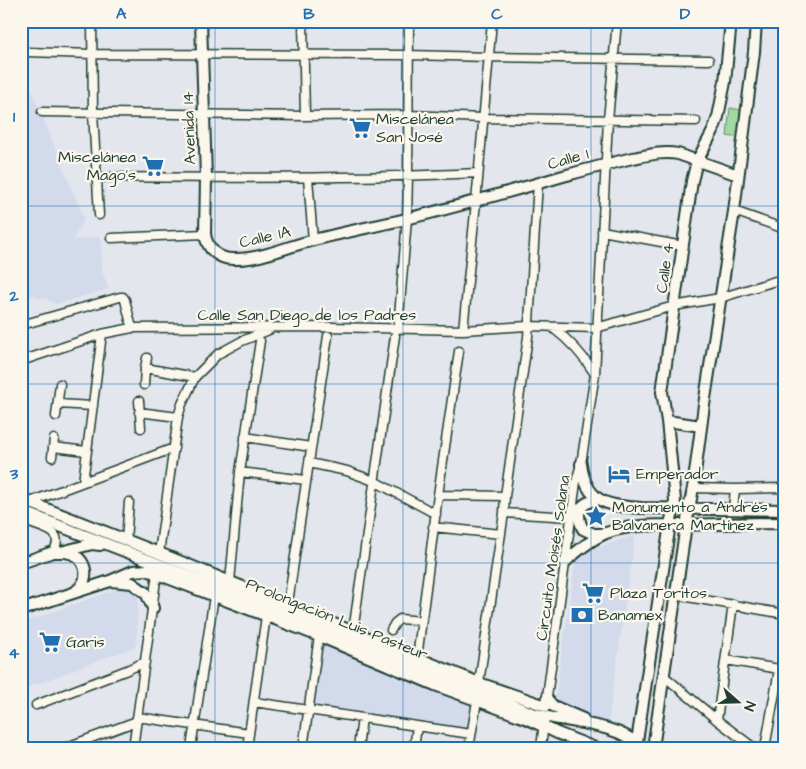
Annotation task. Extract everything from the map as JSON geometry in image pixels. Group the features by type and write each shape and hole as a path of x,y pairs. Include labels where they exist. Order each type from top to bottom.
{"main road":[{"name":"Avenida 14","path":"201,21 206,178 205,234"},
{"name":"Calle 4","path":"638,746 651,646 675,500 662,392 692,181 697,160 713,131 718,117 725,82 730,21"},
{"path":"653,748 734,211 754,52 756,21"},
{"name":"Calle 1","path":"407,219 476,202 605,164 659,153 669,152 678,154 738,175"},
{"name":"Calle 1A","path":"205,234 206,243 221,256 231,259 251,258 313,240 407,219"},
{"path":"667,421 701,426"},
{"path":"581,464 583,477 596,499 618,506 780,510 785,502"},
{"path":"596,499 574,510 571,517 574,525 594,534 670,524 785,524"},
{"name":"Prolongación Luis Pasteur","path":"26,500 479,683 546,702 627,737 638,746"},
{"path":"583,529 578,519 579,512 584,505"},
{"name":"Prolongación Luis Pasteur","path":"21,511 532,714 557,733 595,748"},
{"path":"770,524 785,530"},
{"path":"565,562 604,534"},
{"path":"21,563 92,544 109,545"},
{"path":"57,552 68,552 76,555 85,567 84,582 74,593"},
{"name":"Prolongación Luis Pasteur","path":"110,581 124,574 147,570 319,636 477,701 528,719 544,722 565,720 604,728"},
{"path":"21,610 110,581 132,583 146,593 153,608"},
{"path":"651,646 668,647"}],"street":[{"path":"92,21 93,113 99,215"},
{"path":"304,21 305,116"},
{"path":"353,632 396,333 407,219 409,21"},
{"path":"463,330 492,21"},
{"name":"Circuito Moisés Solana","path":"541,748 576,482 581,464 595,374 605,164 612,60 617,21"},
{"path":"26,52 709,60"},
{"path":"42,112 305,116 408,115 696,121"},
{"path":"98,177 308,178 478,173"},
{"path":"308,178 313,240"},
{"path":"479,683 528,337 538,184"},
{"path":"734,211 785,229"},
{"path":"602,231 683,246"},
{"path":"111,238 205,234"},
{"name":"Calle San Diego de los Padres","path":"21,361 102,334 132,328 330,327 396,333 528,326 596,328 674,306 720,298 785,278"},
{"path":"21,328 25,324 120,297 126,300 132,328"},
{"path":"552,327 576,348 595,374"},
{"path":"159,553 178,417 195,377 218,354 242,341 275,328"},
{"path":"83,482 102,334"},
{"path":"289,596 328,336"},
{"path":"230,582 240,472 260,341"},
{"path":"417,658 459,351"},
{"path":"144,385 147,358"},
{"path":"145,368 195,377"},
{"path":"56,416 60,384"},
{"path":"139,401 141,428"},
{"path":"58,404 93,406"},
{"path":"139,412 178,417"},
{"path":"245,437 312,447"},
{"path":"52,456 53,443 86,451"},
{"path":"26,500 83,482 174,448"},
{"path":"309,463 347,471 374,481 436,514"},
{"path":"240,472 306,480"},
{"path":"693,488 735,490 785,488"},
{"path":"733,510 735,490"},
{"path":"438,495 505,496"},
{"path":"126,540 129,502"},
{"path":"504,513 571,517"},
{"path":"21,520 53,532 56,538 57,552"},
{"path":"434,527 501,534"},
{"path":"133,748 157,573"},
{"path":"676,594 785,614"},
{"path":"191,748 214,596"},
{"path":"717,720 733,604"},
{"path":"247,748 266,616"},
{"path":"392,630 395,623 400,620 422,621"},
{"path":"303,748 319,636"},
{"path":"726,660 782,670 765,748"},
{"path":"36,705 145,662"},
{"path":"664,676 754,748"},
{"path":"469,748 477,701"},
{"path":"254,702 471,734"},
{"path":"358,748 362,718"},
{"path":"64,748 137,719 250,733"},
{"path":"414,748 417,726"}],"shaded area":[{"path":"21,64 84,219 73,240 101,237 102,271 109,289 56,304 33,295 21,303"},
{"path":"635,535 608,724 555,702 561,657 575,564 581,556 590,550"},
{"path":"123,587 135,592 138,596 136,646 21,690 21,623"},
{"path":"322,644 472,706 468,729 314,706"}],"green space":[{"path":"730,108 742,110 739,138 727,136"}],"place":[{"name":"Miscelánea San José","path":"360,128"},
{"name":"Miscelánea Mago's","path":"153,166"},
{"name":"Emperador","path":"619,474"},
{"name":"Monumento a Andrés Balvanera Martínez","path":"596,516"},
{"name":"Plaza Toritos","path":"593,593"},
{"name":"Banamex","path":"582,615"},
{"name":"Garis","path":"50,642"}]}
